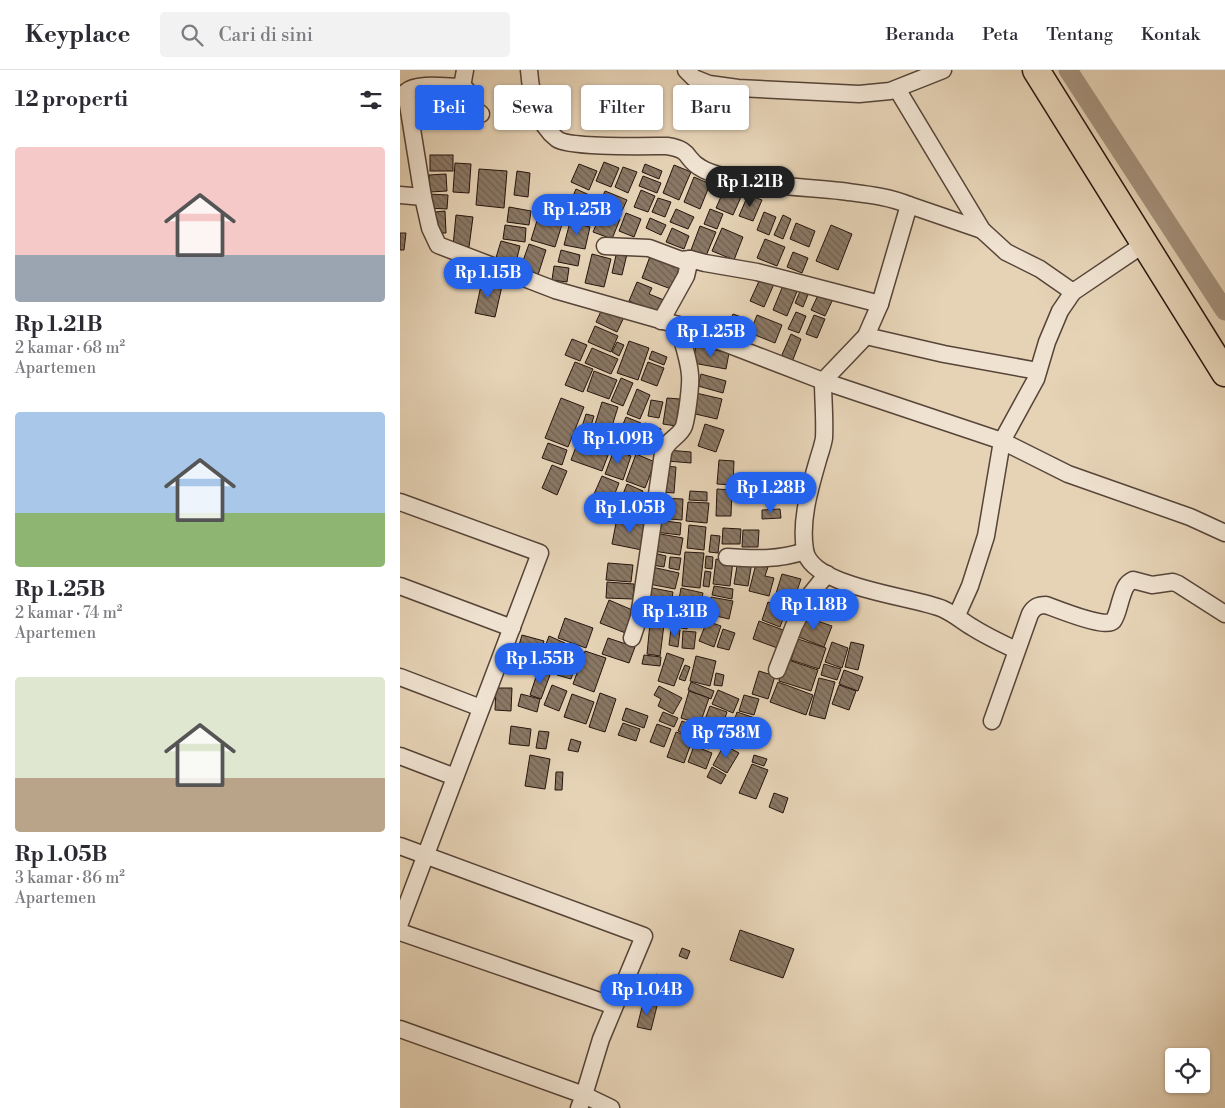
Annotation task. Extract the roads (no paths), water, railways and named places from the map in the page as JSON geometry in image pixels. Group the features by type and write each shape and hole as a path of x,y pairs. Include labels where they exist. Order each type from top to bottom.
{"main road":[{"path":"1036,70 1225,373"}],"street":[{"path":"462,85 465,70"},
{"path":"529,70 531,90 538,112 548,130 558,140 577,144 668,146 680,148 700,168 723,176 742,180 859,193 898,201 982,230"},
{"path":"686,70 694,78 709,84 738,88 859,94 879,93 897,89 943,70"},
{"path":"415,87 406,92 423,197 430,228 438,245 555,290 678,325 823,381 1002,441 1068,474 1190,517 1225,533"},
{"path":"897,89 982,230 1006,252 1040,269 1073,292"},
{"path":"400,194 423,197"},
{"path":"909,205 880,304 866,336 823,381 824,438 809,494 804,522 805,551 810,562 827,574 861,588 941,608 1016,650"},
{"path":"956,615 970,586 986,536 1002,441 1036,379 1047,342 1060,311 1073,292 1144,244"},
{"path":"605,246 650,248 681,260 690,259 705,264 757,272 880,304"},
{"path":"661,321 686,276 690,259"},
{"path":"632,638 639,618 663,453 665,446 684,426 690,375 678,325"},
{"path":"866,336 944,354 1038,371"},
{"path":"400,502 540,554 400,923"},
{"path":"727,557 768,559 789,557 805,551"},
{"path":"777,670 794,626 810,595 827,574"},
{"path":"992,721 1030,614 1039,605 1046,605 1099,623 1110,623 1114,620 1125,586 1133,580 1152,585 1173,582 1225,614"},
{"path":"400,586 512,628"},
{"path":"400,678 482,708"},
{"path":"400,756 455,777"},
{"path":"400,846 644,936 601,1039 582,1102"},
{"path":"400,932 614,1006"},
{"path":"400,1029 582,1102 611,1108"}],"waterway":[{"path":"1068,70 1225,311"}]}
